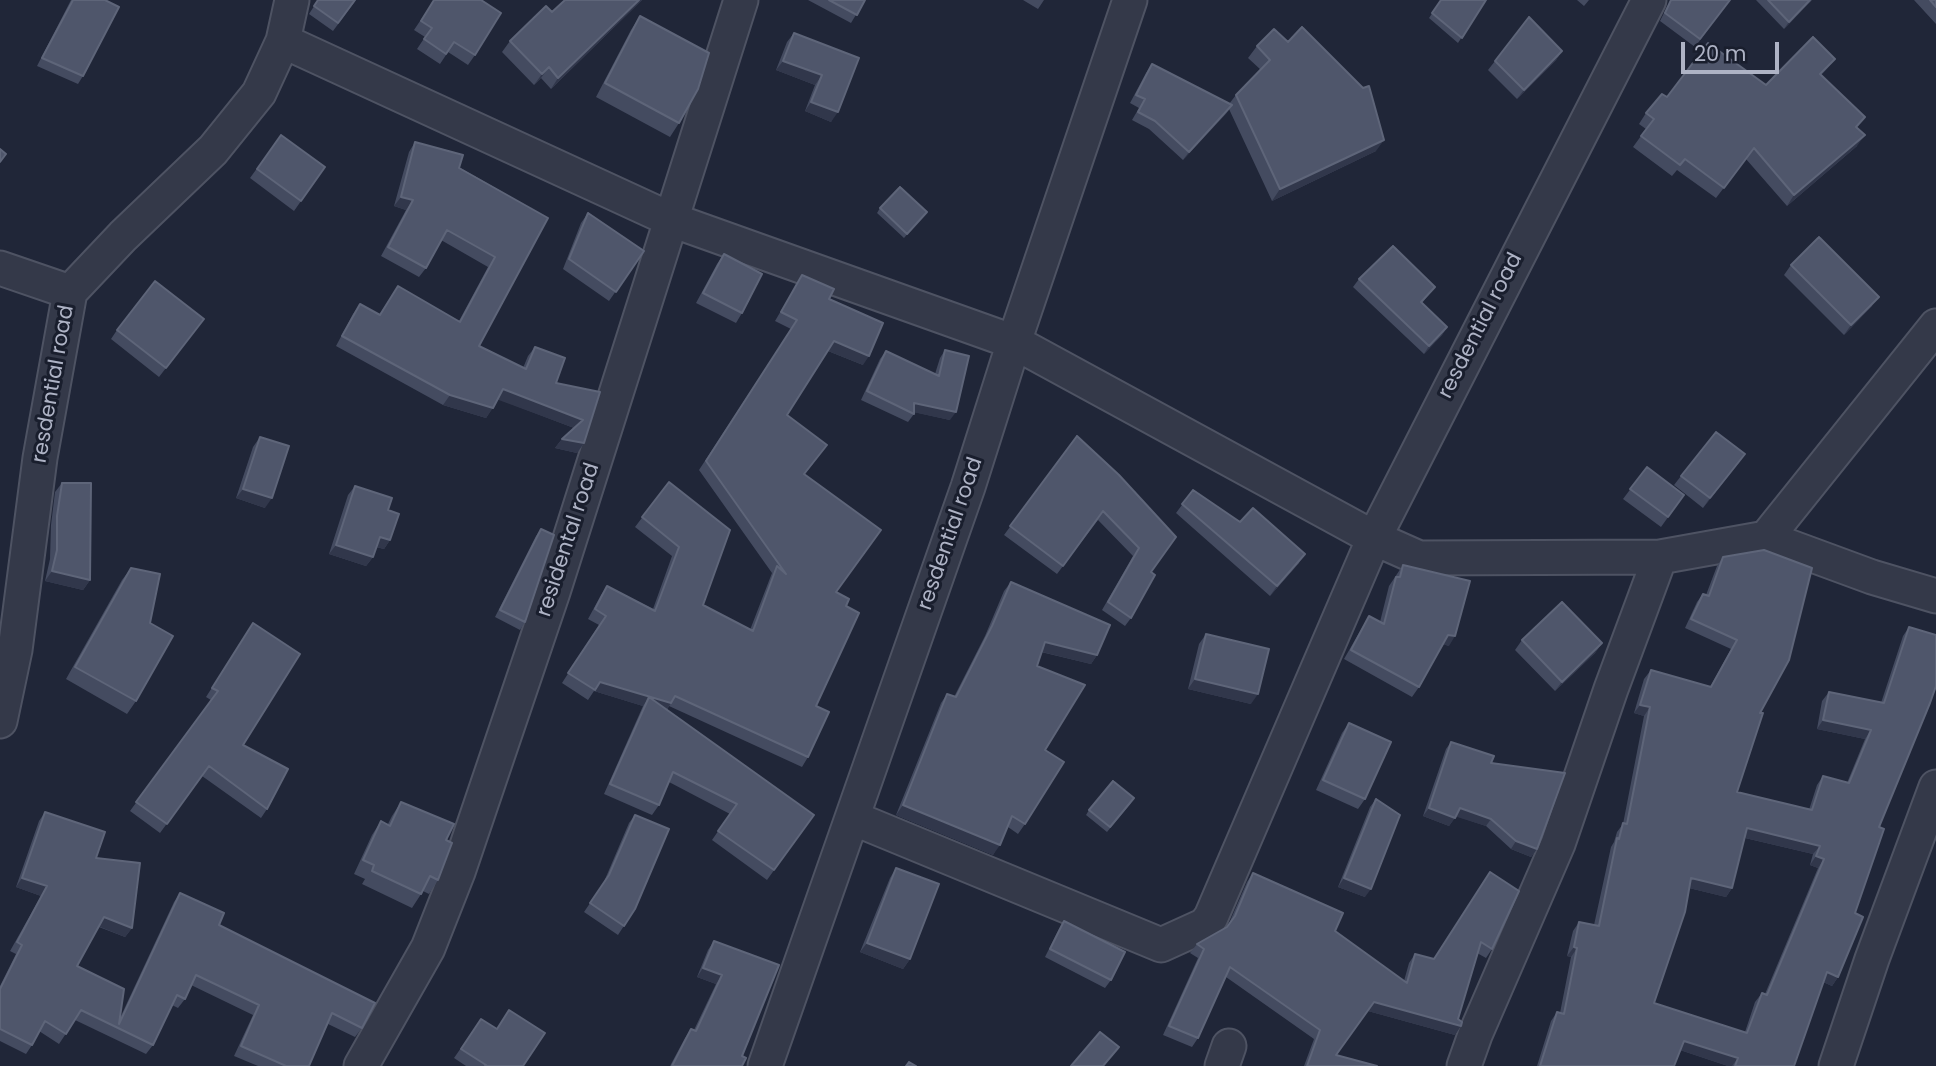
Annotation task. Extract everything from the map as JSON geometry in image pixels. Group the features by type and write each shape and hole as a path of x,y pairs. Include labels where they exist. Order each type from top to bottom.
{"street":[{"name":"resdential road","path":"0,721 15,650 40,458 70,292 123,236 213,150 259,93 284,41 292,0"},
{"name":"residental road","path":"361,1066 428,948 458,872 553,592 741,0"},
{"name":"resdential road","path":"765,1066 968,487 1014,342 1130,0"},
{"name":"resdential road","path":"853,818 1161,945 1205,925 1211,917 1374,538 1649,0"},
{"path":"284,41 672,220 1014,342 1374,538 1419,558 1660,557 1766,538 1872,577 1936,596"},
{"path":"0,268 70,292"},
{"path":"1766,538 1936,326"},
{"path":"1464,1066 1558,844 1660,557"},
{"path":"1836,1066 1871,959 1936,788"}],"building":[{"path":"73,0 105,0 119,7 83,76 42,58"},
{"path":"318,0 355,0 338,23 314,6"},
{"path":"434,0 481,0 501,13 475,55 454,42 446,54 424,39 432,28 421,21"},
{"path":"565,0 639,0 558,78 549,67 542,74 510,41 546,6 552,12"},
{"path":"829,0 865,0 857,15"},
{"path":"1441,0 1486,0 1462,38 1432,13"},
{"path":"1671,0 1730,0 1700,39 1665,13"},
{"path":"1768,0 1810,0 1789,22"},
{"path":"640,16 709,53 698,89 679,123 605,83"},
{"path":"1529,17 1562,51 1524,90 1495,61"},
{"path":"1302,27 1363,88 1369,86 1384,140 1280,189 1236,95 1270,60 1257,46 1274,29 1288,42"},
{"path":"794,33 859,58 838,112 811,102 822,75 783,61"},
{"path":"1813,37 1835,59 1820,74 1865,117 1856,127 1865,135 1794,195 1754,148 1724,188 1685,159 1680,165 1641,136 1654,119 1646,113 1662,94 1667,97 1708,43 1766,85"},
{"path":"1152,64 1232,105 1189,152 1155,121 1138,112 1145,99 1136,95"},
{"path":"281,135 325,167 301,201 257,169"},
{"path":"415,142 463,155 459,168 548,218 479,346 526,369 535,347 565,358 556,383 600,392 584,443 562,439 583,420 503,389 493,408 450,395 342,336 360,304 380,315 398,286 460,322 495,257 447,230 426,268 388,247 413,200 401,197"},
{"path":"0,149 6,154 0,162"},
{"path":"900,187 927,212 907,234 880,208"},
{"path":"588,213 644,251 616,292 569,259"},
{"path":"1819,237 1879,297 1851,325 1791,265"},
{"path":"1393,246 1435,287 1421,302 1447,327 1429,346 1359,279"},
{"path":"724,254 762,274 742,313 703,293"},
{"path":"802,275 834,289 829,299 883,323 869,356 834,341 787,415 827,445 804,474 881,530 836,592 849,599 846,606 859,613 816,706 829,712 808,757 675,696 671,703 600,682 595,690 568,673 606,616 595,609 607,586 655,611 679,547 642,517 669,482 730,530 703,605 753,631 777,566 786,574 706,461 797,320 781,312"},
{"path":"155,281 204,319 166,368 117,330"},
{"path":"945,350 969,356 956,412 914,403 914,414 867,391 886,351 939,376"},
{"path":"1716,432 1745,454 1710,498 1681,476"},
{"path":"1077,436 1119,475 1176,537 1151,572 1155,575 1131,618 1108,602 1139,548 1103,511 1063,566 1010,526"},
{"path":"260,437 289,446 272,498 243,489"},
{"path":"1647,467 1684,495 1668,517 1630,489"},
{"path":"62,483 91,483 90,580 52,571 57,550 57,516"},
{"path":"355,486 392,498 388,510 399,514 390,540 380,537 373,557 336,545"},
{"path":"1193,490 1240,522 1253,508 1305,554 1277,586 1182,504"},
{"path":"541,529 554,535 525,622 500,610"},
{"path":"1764,550 1812,568 1789,660 1760,713 1763,713 1737,792 1812,810 1823,776 1849,783 1871,730 1823,720 1829,692 1884,703 1909,627 1936,635 1936,686 1879,827 1884,829 1855,913 1863,917 1838,977 1827,972 1794,1066 1735,1066 1738,1058 1684,1041 1674,1066 1540,1066 1557,1012 1564,1014 1577,948 1574,947 1579,922 1599,926 1617,838 1619,839 1623,823 1627,824 1650,707 1640,705 1651,670 1711,687 1737,640 1691,619 1703,594 1709,596 1723,557","holes":["1747,828 1820,846 1816,856 1824,859 1767,995 1762,993 1747,1033 1654,1003 1685,912 1691,878 1732,888"]},
{"path":"1403,565 1470,581 1455,636 1448,635 1419,687 1351,650 1369,616 1384,624 1396,577 1400,577"},
{"path":"131,568 160,574 150,623 173,636 136,701 75,667"},
{"path":"1011,582 1110,625 1097,655 1045,642 1037,666 1085,685 1045,750 1064,762 1025,824 1012,816 1000,845 903,805 947,694 956,697"},
{"path":"1562,602 1602,643 1562,682 1522,640"},
{"path":"253,623 300,654 243,745 288,769 267,809 209,766 167,824 136,802 218,691 212,688"},
{"path":"1206,634 1269,649 1258,694 1195,679"},
{"path":"649,697 814,815 774,870 718,831 737,804 673,772 659,805 610,784"},
{"path":"1349,723 1391,742 1365,799 1323,780"},
{"path":"1451,742 1494,756 1491,763 1565,773 1537,849 1516,841 1491,819 1460,808 1455,818 1429,808"},
{"path":"1113,781 1134,798 1110,827 1089,810"},
{"path":"1376,799 1400,815 1371,889 1344,878"},
{"path":"401,802 454,824 446,840 452,843 438,880 430,876 421,894 372,871 374,865 363,860 381,821 390,826"},
{"path":"45,812 105,832 96,858 140,863 132,928 104,917 77,966 124,989 119,1024 180,893 224,913 219,925 375,1003 362,1028 332,1013 309,1066 286,1066 241,1046 259,1005 196,975 185,999 177,995 153,1045 81,1010 66,1034 45,1021 32,1045 0,1029 0,989 22,945 17,942 47,886 22,878"},
{"path":"635,815 669,829 635,909 624,926 590,903 609,875"},
{"path":"896,868 939,884 910,959 867,943"},
{"path":"1490,872 1519,891 1492,949 1481,942 1458,1019 1462,1022 1461,1026 1374,1002 1336,1055 1377,1066 1307,1066 1320,1030 1230,967 1198,1038 1169,1026 1204,949 1197,944 1227,927 1235,916 1253,873 1343,913 1335,931 1407,983 1415,954 1434,959"},
{"path":"1064,921 1125,952 1111,980 1050,949"},
{"path":"714,941 779,965 742,1056 746,1058 742,1066 672,1066 691,1029 696,1031 722,975 703,968"},
{"path":"509,1010 545,1033 523,1066 485,1066 461,1049 481,1019 497,1029"},
{"path":"1100,1032 1119,1047 1103,1066 1071,1066"}]}
